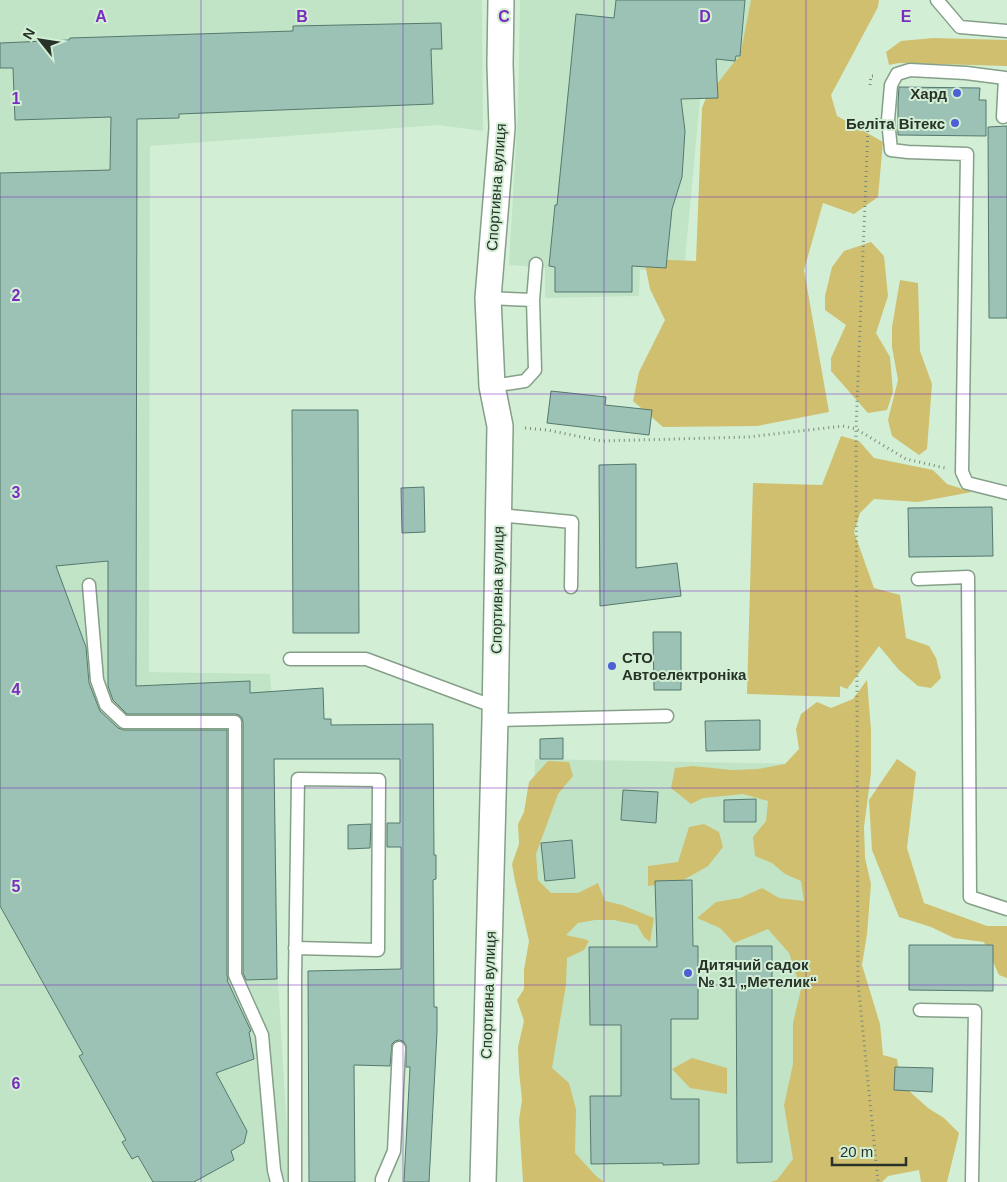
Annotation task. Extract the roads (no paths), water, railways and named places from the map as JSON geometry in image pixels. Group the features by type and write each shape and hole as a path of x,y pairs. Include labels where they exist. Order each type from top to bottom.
{"street":[{"name":"Спортивна вулиця","path":"482,1182 495,714 500,426 492,386 488,298 502,128 501,0"}],"lane":[{"path":"937,0 960,27 1007,31"},
{"path":"1004,117 1005,78 910,70 897,74 891,86 888,120 891,150 967,154 962,472 967,482 1007,493"},
{"path":"492,386 526,381 535,370 533,300 536,264"},
{"path":"488,298 533,300"},
{"path":"499,514 572,522 570,587"},
{"path":"918,579 968,577 970,897 1007,909"},
{"path":"88,585 97,680 106,705 124,722 235,722 235,975 262,1035 274,1170 277,1182"},
{"path":"290,659 366,659 495,714 667,716"},
{"path":"295,948 378,950 379,780 298,779 295,948 295,1182"},
{"path":"920,1010 975,1011 972,1182"},
{"path":"382,1182 394,1151 399,1048"}],"place":[{"name":"Хард","path":"957,93"},
{"name":"Беліта Вітекс","path":"955,123"},
{"name":"СТО Автоелектроніка","path":"612,666"},
{"name":"Дитячий садок № 31 „Метелик“","path":"688,973"}]}
